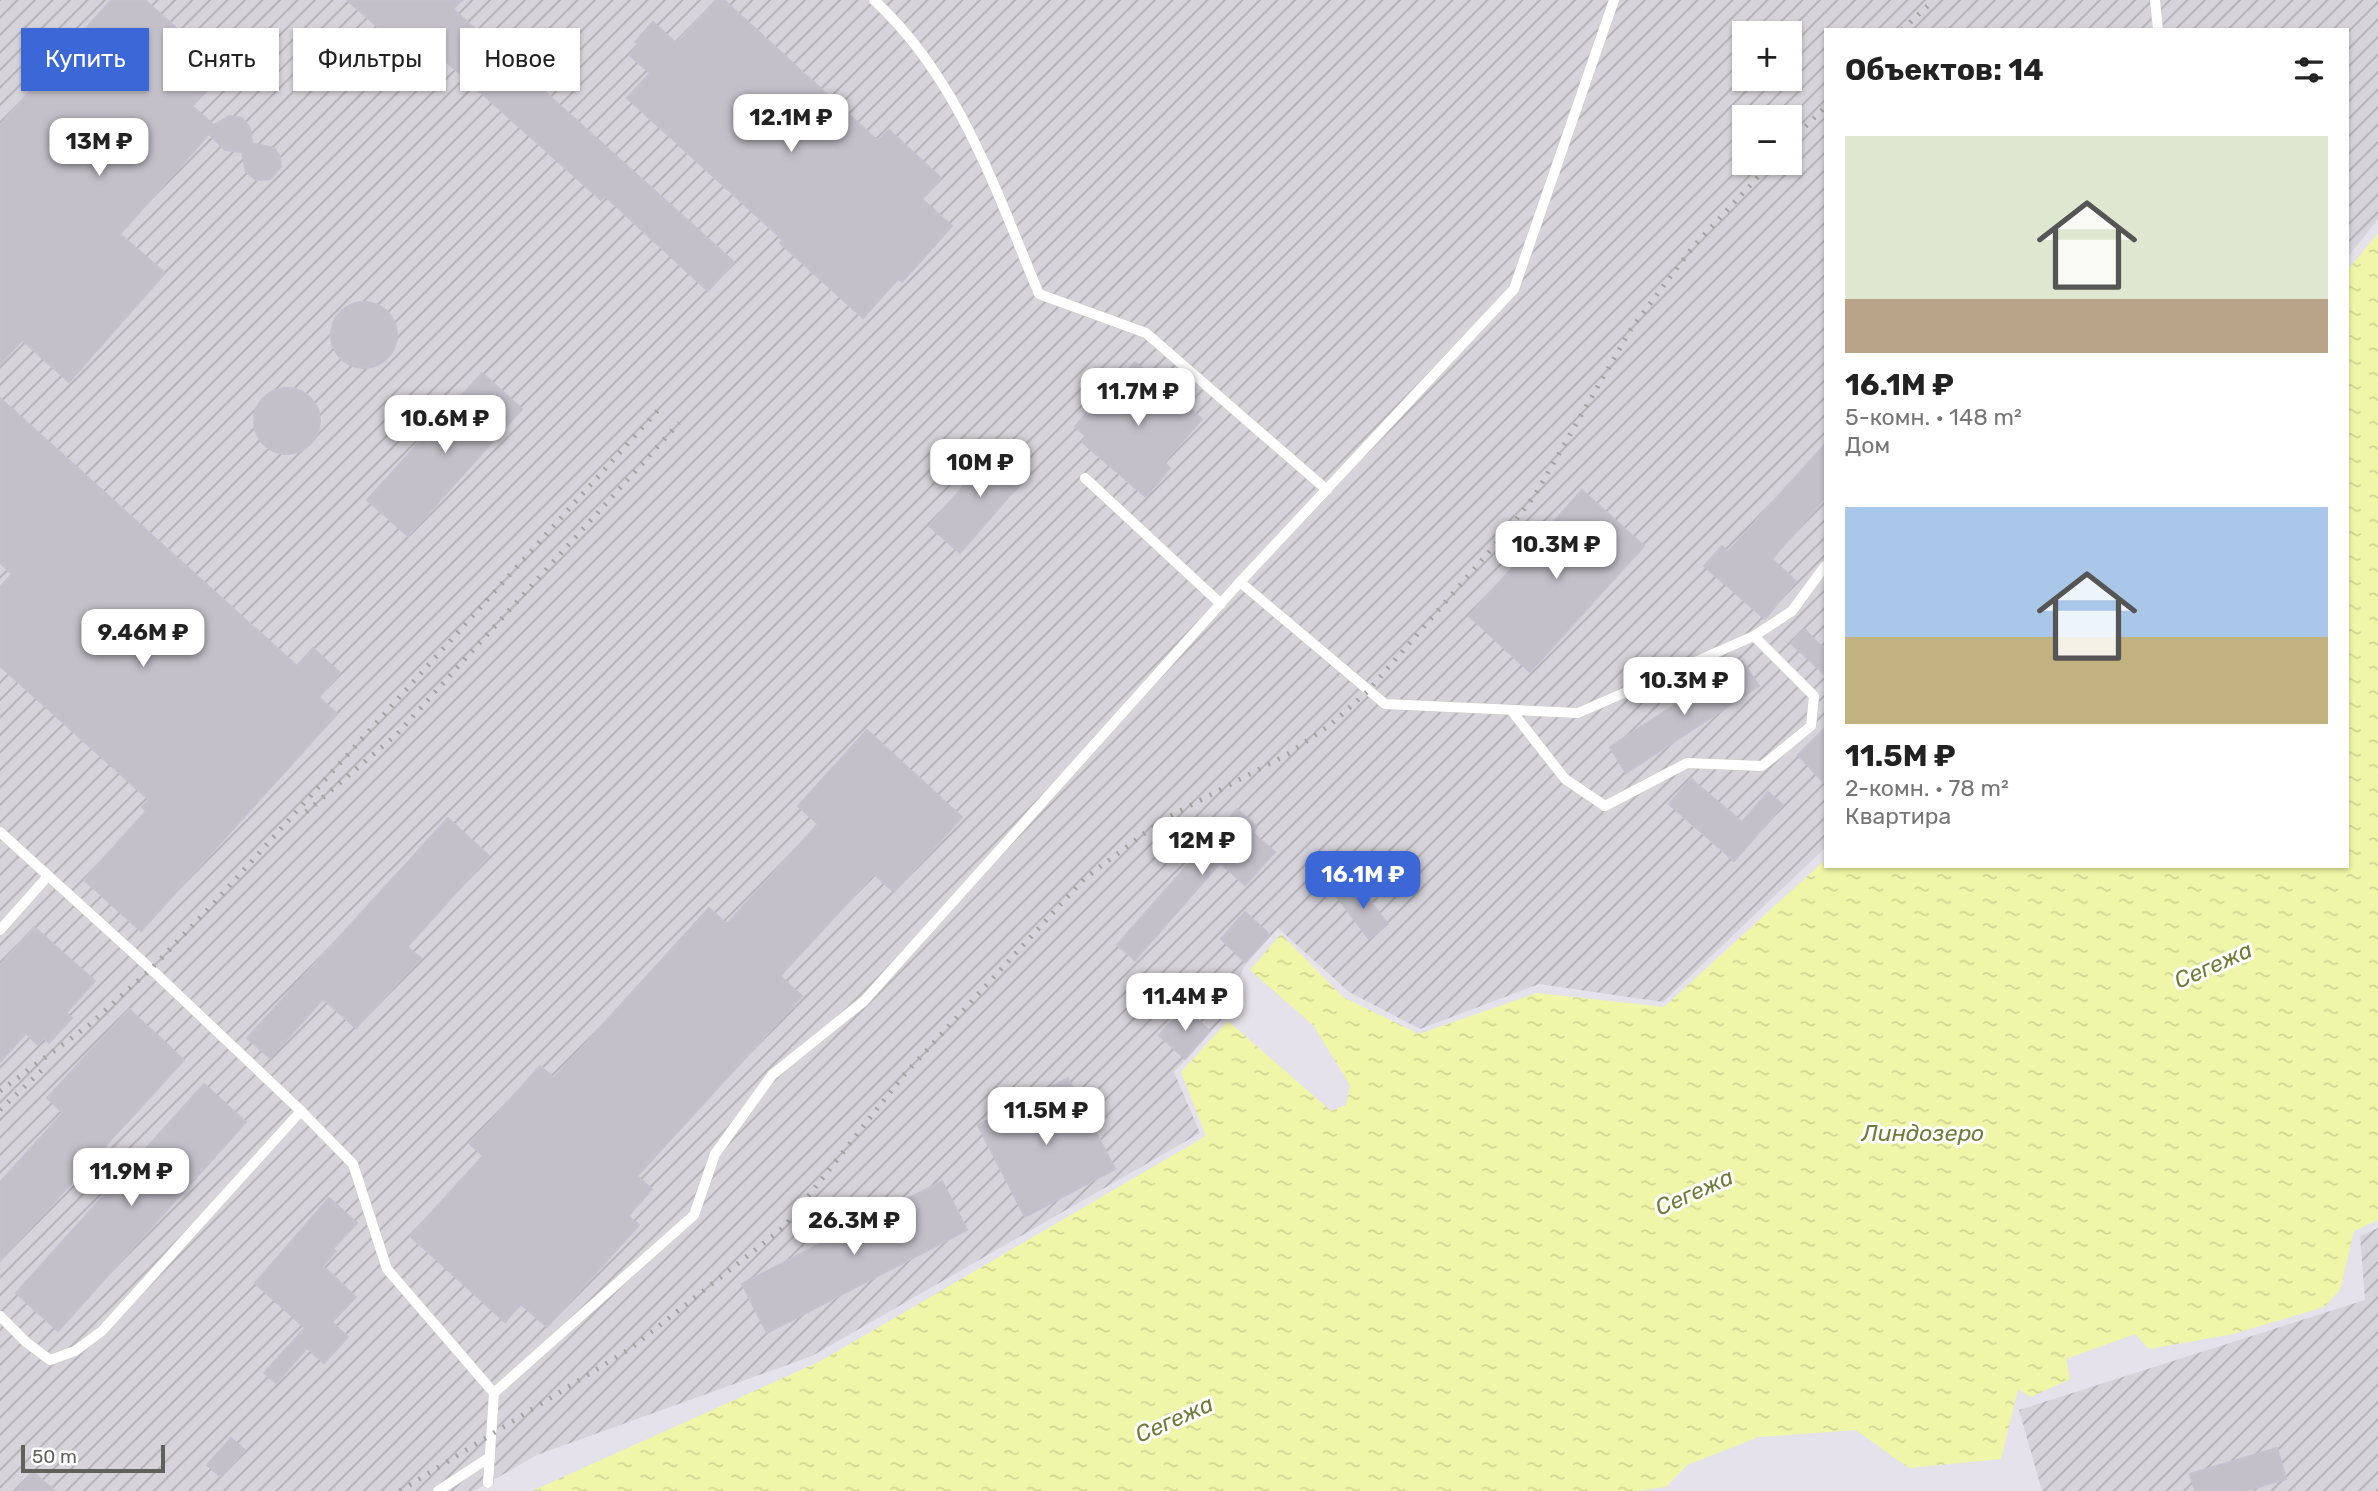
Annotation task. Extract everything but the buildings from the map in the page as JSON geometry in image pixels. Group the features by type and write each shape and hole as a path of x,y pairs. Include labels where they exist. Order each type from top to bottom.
{"lane":[{"path":"874,0 899,22 969,126 1040,294 1146,333 1327,490"},
{"path":"494,1393 694,1215 715,1154 772,1075 864,1001 1240,582 1514,289 1614,0"},
{"path":"2155,0 2158,28"},
{"path":"1084,478 1221,604"},
{"path":"1240,582 1385,705 1578,713 1754,636 1792,611 1824,567"},
{"path":"1511,710 1565,779 1605,806 1687,763 1762,766 1811,726 1814,696 1754,636"},
{"path":"0,832 301,1111 353,1164 387,1269 494,1393 488,1483"},
{"path":"0,930 48,876"},
{"path":"0,1315 26,1342 50,1360 75,1351 102,1331 301,1111"},
{"path":"438,1491 490,1457"}],"shaded area":[{"path":"0,0 2378,0 2378,219 2349,255 2349,28 1824,28 1824,849 1663,1002 1539,984 1420,1029 1349,992 1278,928 1244,967 1223,1018 1174,1072 1200,1133 812,1356 537,1455 474,1491 0,1491"},
{"path":"2378,1228 2378,1491 2042,1491 2019,1410 2365,1300 2360,1236"}],"water":[{"name":"Линдозеро","path":"2378,233 2378,1220 2354,1231 2340,1290 2324,1307 2233,1334 2149,1349 2135,1334 2066,1359 2070,1379 2031,1397 2018,1389 2001,1459 1909,1468 1856,1430 1759,1437 1687,1465 1666,1487 1636,1491 532,1491 819,1362 1206,1136 1181,1072 1228,1021 1331,1111 1346,1105 1350,1085 1313,1025 1250,970 1281,934 1343,997 1419,1034 1537,993 1664,1007 1824,861 1824,868 2349,868 2349,269"}],"railway":[{"path":"1904,28 1934,0"},
{"path":"1802,130 1824,108"},
{"path":"400,1491 631,1348 784,1227 903,1076 1084,879 1161,821 1288,754 1330,725 1367,692 1508,530 1535,495 1631,329 1692,248 1760,175"},
{"path":"0,1091 89,1025 151,969 214,903 660,408"},
{"path":"306,812 397,734 679,423"},
{"path":"0,1110 43,1069"}],"water label":[{"name":"Сегежа","path":"2213,965"},
{"name":"Сегежа","path":"1694,1192"},
{"name":"Сегежа","path":"1174,1419"}]}
